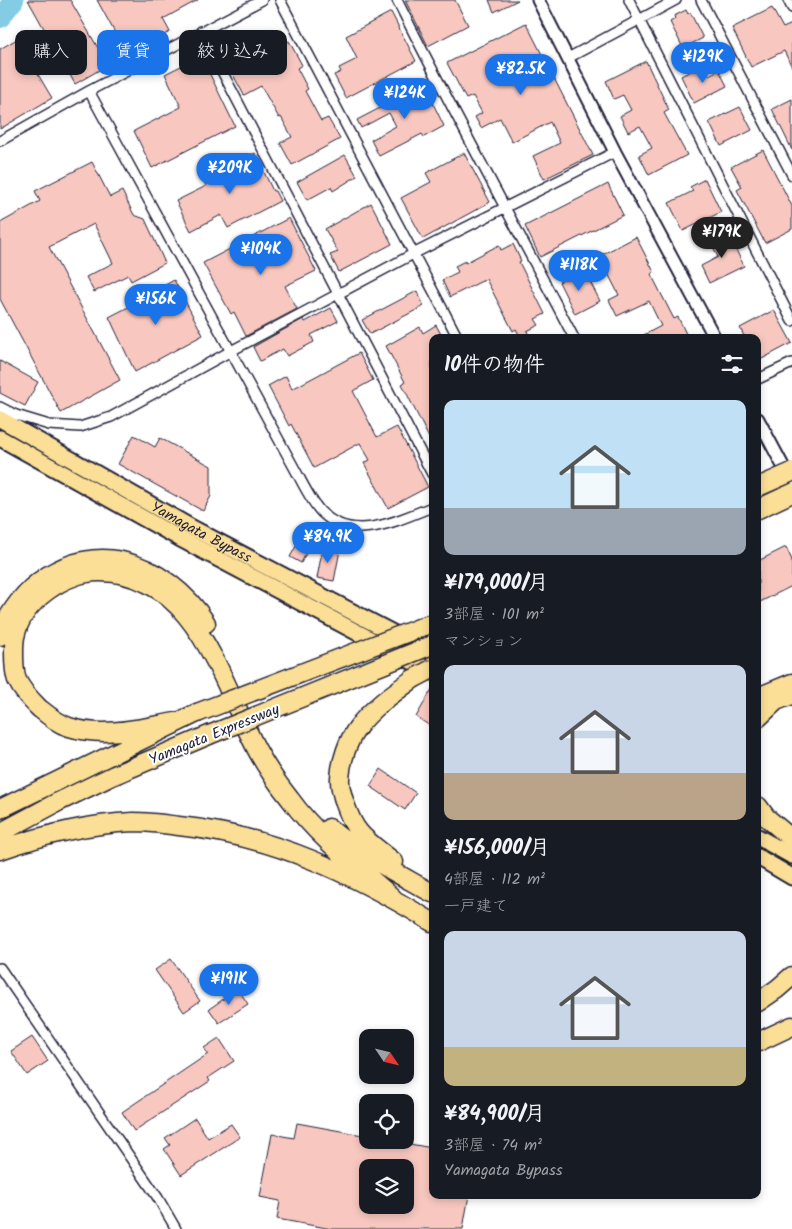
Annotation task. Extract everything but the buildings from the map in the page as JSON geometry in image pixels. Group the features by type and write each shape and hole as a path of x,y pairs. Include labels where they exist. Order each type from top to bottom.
{"highway":[{"name":"Yamagata Bypass","path":"0,419 194,529 429,652"},
{"name":"Yamagata Bypass","path":"0,438 179,538 429,669"},
{"path":"761,486 792,472"},
{"path":"761,508 792,493"},
{"path":"0,636 16,605 30,588 53,572 72,563 99,560 123,561 164,580 188,598 214,635 276,766 315,816 341,839 376,862 429,891"},
{"path":"176,722 122,732 99,732 69,727 55,722 27,696 17,680 14,664 15,636 22,618 31,605 45,592 61,582 75,576 100,572 133,578 148,583 164,594 196,626 209,649 257,750 291,801 319,832 393,898"},
{"name":"Yamagata Expressway","path":"0,808 197,713 429,624"},
{"name":"Yamagata Expressway","path":"0,833 112,776 429,646"},
{"path":"429,672 413,678 359,725 351,737 344,757 340,779 348,812 360,833 429,890"},
{"path":"761,696 792,683"},
{"path":"761,715 776,702 792,695"},
{"path":"761,810 792,840"},
{"path":"0,850 42,836 83,827 135,822 189,827 241,836 286,849 334,869 393,898 429,920"},
{"path":"761,839 792,856"},
{"path":"761,859 792,877"},
{"path":"761,1000 778,989 792,976"},
{"path":"761,1013 792,991"},
{"path":"761,1041 792,1026"}],"street":[{"path":"203,30 262,0"},
{"path":"280,0 415,253 456,334"},
{"path":"397,0 441,89 506,207 572,334"},
{"path":"538,0 615,152 713,334"},
{"path":"629,0 792,321"},
{"path":"568,58 676,0"},
{"path":"701,0 792,175"},
{"path":"788,0 792,8"},
{"path":"0,141 179,43"},
{"path":"224,75 429,468"},
{"path":"89,91 309,495 321,512 334,522 353,529 373,528 429,508"},
{"path":"0,407 16,415 49,425 80,427 112,417 415,253 615,152"},
{"path":"761,378 792,363"},
{"path":"761,425 792,483"},
{"path":"0,968 152,1190 176,1229"}],"waterway":[{"path":"0,18 14,0"}]}
